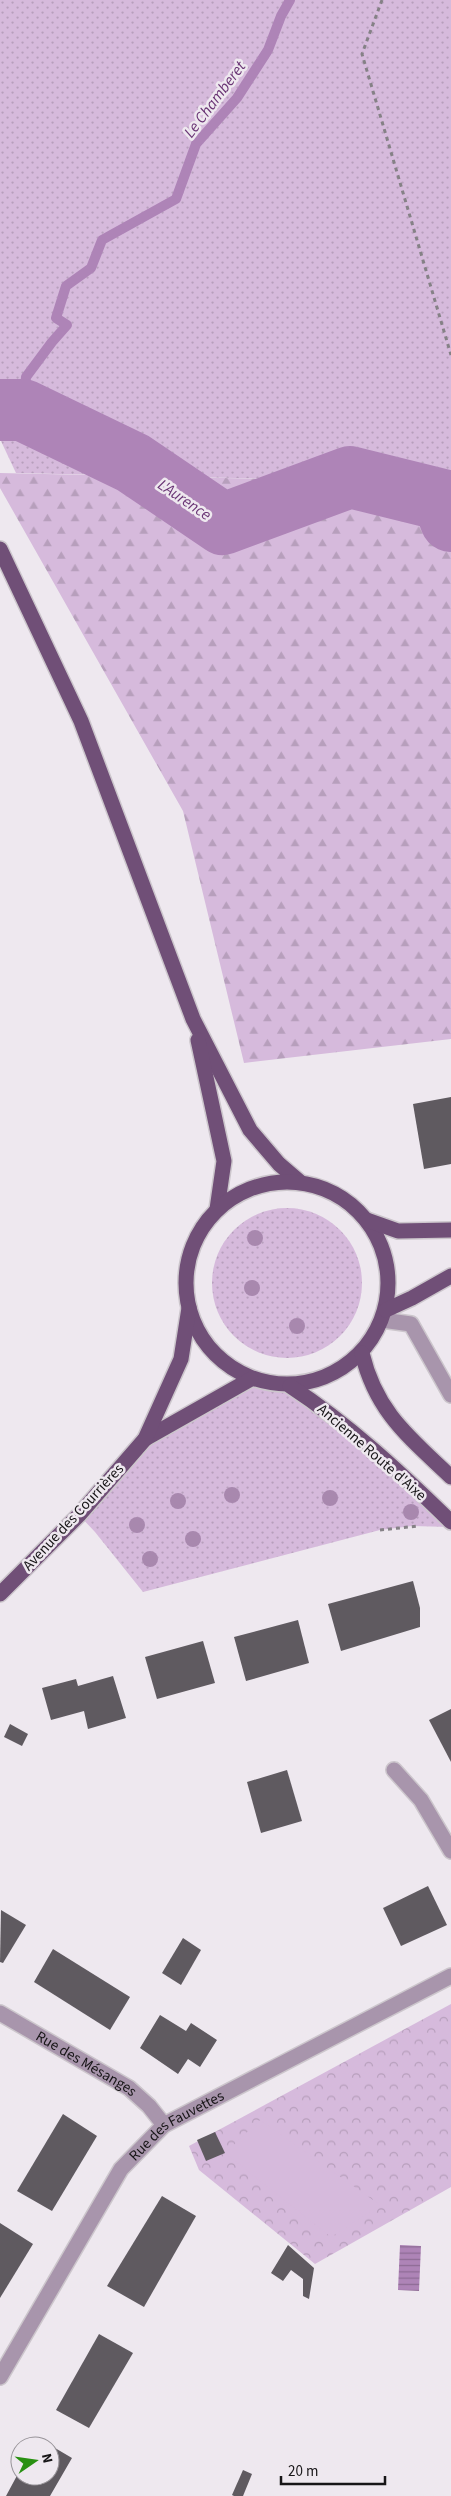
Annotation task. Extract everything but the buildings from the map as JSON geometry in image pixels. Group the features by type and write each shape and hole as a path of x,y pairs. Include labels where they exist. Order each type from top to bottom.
{"main road":[{"path":"0,549 81,721 193,1019 250,1130 279,1164 300,1182"},
{"path":"193,1019 224,1161 218,1209"},
{"path":"300,1182 325,1189 348,1201 367,1220 379,1240 387,1263 389,1286 384,1315 374,1337 362,1352 342,1369 320,1380 290,1386 251,1379 223,1362 201,1338 188,1308 185,1282 189,1255 200,1230 218,1209 241,1192 270,1183 300,1182"},
{"path":"367,1220 398,1231 451,1230"},
{"path":"384,1315 451,1276"},
{"name":"Avenue des Courrières","path":"0,1594 79,1516 145,1439 181,1359 188,1308"},
{"path":"362,1352 370,1381 393,1421 451,1477"},
{"name":"Avenue des Courrières","path":"145,1439 251,1379"},
{"name":"Ancienne Route d'Aixe","path":"290,1386 340,1423 451,1522"}],"street":[{"path":"384,1315 411,1324 451,1395"},
{"path":"394,1770 421,1800 451,1851"},
{"name":"Rue des Fauvettes","path":"0,2377 121,2169 164,2125 451,1976"},
{"name":"Rue des Mésanges","path":"0,2013 129,2088 150,2106 164,2125"}],"path":[{"path":"382,0 362,54 451,355"},
{"path":"380,1530 422,1526"}],"green space":[{"path":"0,0 451,0 451,483 16,473 0,439"},
{"path":"0,473 451,483 451,1039 244,1063 183,811 0,488"},
{"path":"287,1208 302,1209 316,1213 329,1220 340,1230 350,1241 357,1254 361,1268 361,1298 357,1312 350,1325 340,1336 329,1346 316,1353 302,1357 287,1358 272,1357 258,1353 245,1346 234,1336 224,1325 217,1312 213,1298 212,1283 213,1268 217,1254 224,1241 234,1230 245,1220 258,1213 272,1209"},
{"path":"251,1379 290,1386 451,1527 412,1526 380,1530 143,1592 79,1515 145,1439"},
{"path":"451,2004 451,2187 315,2264 199,2170 189,2146"},
{"path":"260,2120 380,2205 331,2237 225,2153"}],"shaded area":[{"path":"400,2245 421,2246 419,2291 398,2290"}],"waterway":[{"name":"Le Chamberet","path":"23,410 26,377 67,325 56,318 66,286 91,268 102,240 176,199 196,144 237,98 268,50 281,16 290,0"},
{"name":"L'Aurence","path":"0,410 23,410 133,463 223,524 350,477 443,500 451,521"}]}
